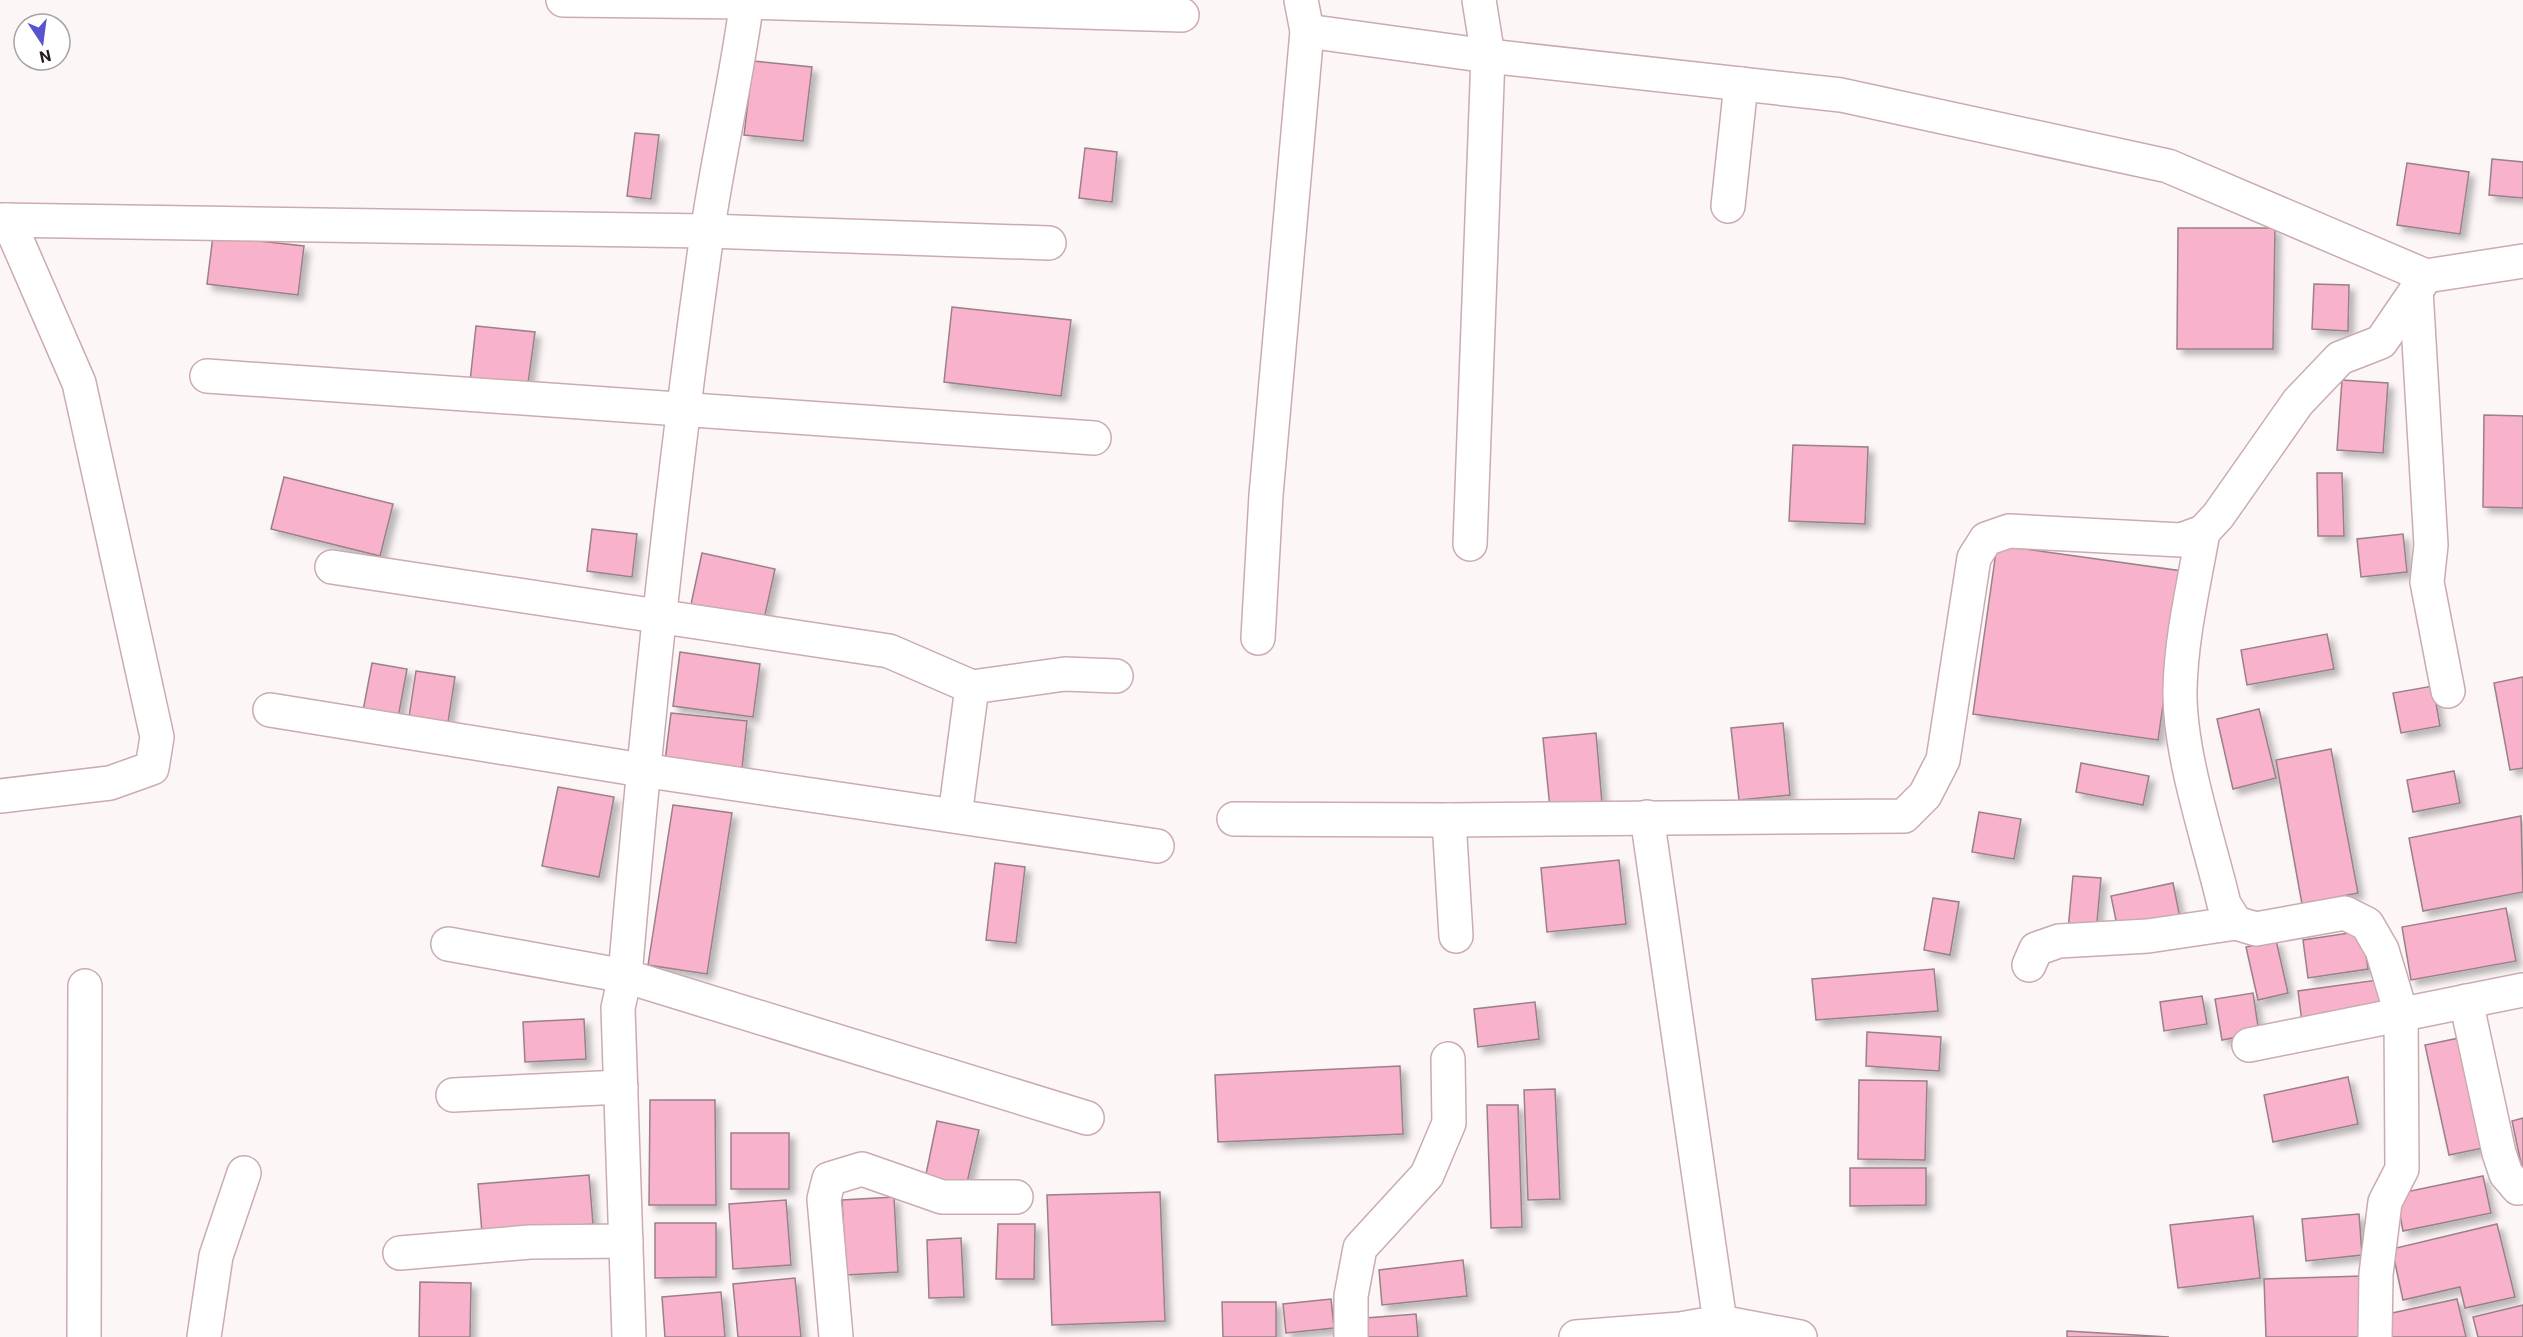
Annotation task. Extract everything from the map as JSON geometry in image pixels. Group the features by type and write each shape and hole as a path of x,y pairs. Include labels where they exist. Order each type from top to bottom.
{"street":[{"path":"563,0 747,1 1182,15"},
{"path":"1470,544 1488,56 1479,0"},
{"path":"629,1337 618,1008 625,976 642,770 684,410 707,231 747,1"},
{"path":"1258,638 1266,495 1304,16 1488,56 1841,96 2168,166 2421,283 2523,261"},
{"path":"1728,206 1741,84"},
{"path":"0,796 110,783 152,768 157,738 79,383 4,220 707,231 1049,243"},
{"path":"1234,819 1449,820 1904,816 1925,795 1942,760 1974,558 1986,539 2009,531 2181,540 2202,532 2218,516 2298,402 2340,358 2381,342 2421,283"},
{"path":"2421,283 2431,545 2427,582 2448,691"},
{"path":"207,376 1094,438"},
{"path":"2202,532 2183,647 2180,692 2185,746 2224,904 2236,923"},
{"path":"332,567 889,651 972,687 1065,674 1116,676"},
{"path":"955,816 972,687"},
{"path":"270,710 642,770 1156,846"},
{"path":"1647,817 1720,1322"},
{"path":"1449,820 1456,936"},
{"path":"2029,965 2036,949 2059,941 2148,936 2236,923 2256,929 2345,913 2367,924 2382,950 2401,1013 2402,1168 2385,1202 2376,1274 2375,1337"},
{"path":"448,944 625,976 1087,1118"},
{"path":"84,1337 85,986"},
{"path":"2249,1045 2523,990"},
{"path":"2466,1001 2499,1153 2506,1174 2518,1188 2523,1187"},
{"path":"1351,1337 1351,1296 1360,1248 1427,1175 1449,1123 1448,1059"},
{"path":"453,1095 621,1088"},
{"path":"836,1337 824,1199 829,1179 862,1169 942,1197 1016,1197"},
{"path":"204,1337 216,1256 244,1173"},
{"path":"400,1253 530,1242 626,1240"},
{"path":"1576,1337 1680,1329 1720,1322 1800,1337"}],"building":[{"path":"753,61 812,67 803,141 744,135"},
{"path":"635,133 659,135 651,199 627,196"},
{"path":"1085,148 1117,152 1112,202 1079,198"},
{"path":"2492,159 2523,162 2523,198 2489,195"},
{"path":"2407,163 2469,172 2460,234 2397,225"},
{"path":"2178,228 2275,228 2273,349 2177,349"},
{"path":"213,236 304,246 298,295 207,284"},
{"path":"2314,284 2349,285 2348,331 2312,329"},
{"path":"952,307 1071,320 1061,396 944,382"},
{"path":"476,326 535,332 526,398 469,391"},
{"path":"2342,380 2388,383 2383,453 2337,450"},
{"path":"2484,415 2523,416 2523,508 2483,507"},
{"path":"1793,445 1868,447 1865,524 1789,521"},
{"path":"2317,473 2342,473 2344,536 2318,536"},
{"path":"284,477 393,504 380,556 271,529"},
{"path":"592,529 637,534 632,577 587,571"},
{"path":"2403,534 2407,572 2361,577 2357,539"},
{"path":"1997,545 2182,571 2158,740 1973,714"},
{"path":"702,553 775,569 763,624 690,609"},
{"path":"2327,634 2334,669 2247,685 2241,650"},
{"path":"680,652 760,664 753,717 673,706"},
{"path":"372,663 407,669 398,718 363,711"},
{"path":"416,671 455,677 448,722 409,717"},
{"path":"2523,677 2523,768 2510,770 2494,683"},
{"path":"2433,686 2440,726 2401,733 2393,693"},
{"path":"2259,709 2276,778 2233,789 2217,719"},
{"path":"671,713 747,721 741,778 664,769"},
{"path":"1783,723 1790,795 1739,800 1731,728"},
{"path":"1596,733 1602,803 1550,808 1543,738"},
{"path":"2331,749 2358,893 2302,904 2276,760"},
{"path":"2081,763 2149,776 2143,805 2076,792"},
{"path":"2454,771 2460,803 2413,812 2407,780"},
{"path":"558,787 614,797 599,877 542,866"},
{"path":"673,805 732,813 707,974 648,965"},
{"path":"1979,812 2021,819 2014,859 1972,852"},
{"path":"2521,816 2523,892 2423,911 2409,838"},
{"path":"1619,860 1626,924 1547,932 1541,868"},
{"path":"995,863 1025,867 1016,943 986,940"},
{"path":"2073,876 2101,878 2096,932 2068,930"},
{"path":"2173,883 2180,918 2118,930 2111,896"},
{"path":"1933,898 1959,902 1950,955 1924,950"},
{"path":"2506,908 2516,961 2411,980 2402,927"},
{"path":"2362,931 2368,969 2308,978 2303,940"},
{"path":"2276,940 2288,993 2258,1000 2246,947"},
{"path":"1934,969 1938,1011 1816,1020 1812,979"},
{"path":"2385,979 2389,1009 2302,1022 2298,991"},
{"path":"2253,993 2259,1033 2222,1040 2215,999"},
{"path":"2202,996 2207,1024 2164,1031 2160,1002"},
{"path":"1535,1002 1539,1039 1478,1047 1474,1009"},
{"path":"584,1019 586,1059 525,1062 523,1022"},
{"path":"1867,1032 1941,1037 1939,1071 1866,1066"},
{"path":"2459,1038 2483,1148 2449,1155 2425,1045"},
{"path":"1400,1066 1403,1134 1218,1142 1215,1075"},
{"path":"2348,1077 2358,1124 2273,1142 2264,1095"},
{"path":"1859,1080 1927,1081 1925,1160 1858,1159"},
{"path":"1555,1089 1560,1199 1528,1200 1524,1090"},
{"path":"650,1100 715,1100 716,1205 649,1205"},
{"path":"1487,1105 1518,1105 1522,1227 1491,1228"},
{"path":"2523,1118 2523,1173 2512,1121"},
{"path":"937,1121 979,1130 966,1187 925,1179"},
{"path":"731,1133 789,1133 789,1189 731,1189"},
{"path":"1850,1168 1926,1168 1926,1205 1850,1206"},
{"path":"589,1175 593,1224 482,1233 478,1184"},
{"path":"2483,1176 2491,1213 2403,1231 2396,1194"},
{"path":"1160,1192 1165,1321 1052,1325 1047,1195"},
{"path":"894,1197 898,1272 846,1275 842,1200"},
{"path":"786,1200 791,1265 733,1269 729,1204"},
{"path":"2359,1214 2362,1255 2306,1261 2302,1219"},
{"path":"2253,1216 2260,1278 2178,1288 2170,1225"},
{"path":"655,1223 716,1223 716,1277 655,1278"},
{"path":"998,1224 1035,1224 1034,1279 996,1279"},
{"path":"2497,1224 2515,1297 2465,1308 2460,1287 2403,1300 2392,1249"},
{"path":"961,1238 964,1297 929,1298 927,1240"},
{"path":"1463,1260 1467,1296 1382,1305 1379,1270"},
{"path":"2363,1276 2364,1337 2266,1337 2264,1279"},
{"path":"795,1278 801,1337 738,1337 733,1284"},
{"path":"420,1282 471,1283 470,1337 419,1337"},
{"path":"721,1292 725,1337 665,1337 662,1297"},
{"path":"1331,1299 1334,1328 1286,1333 1283,1304"},
{"path":"2457,1299 2466,1337 2383,1337 2378,1316"},
{"path":"1222,1302 1276,1302 1276,1337 1223,1337"},
{"path":"2523,1305 2523,1337 2478,1337 2473,1317"},
{"path":"1416,1314 1418,1337 1354,1337 1353,1319"},
{"path":"2067,1331 2169,1337 2067,1337"}]}
